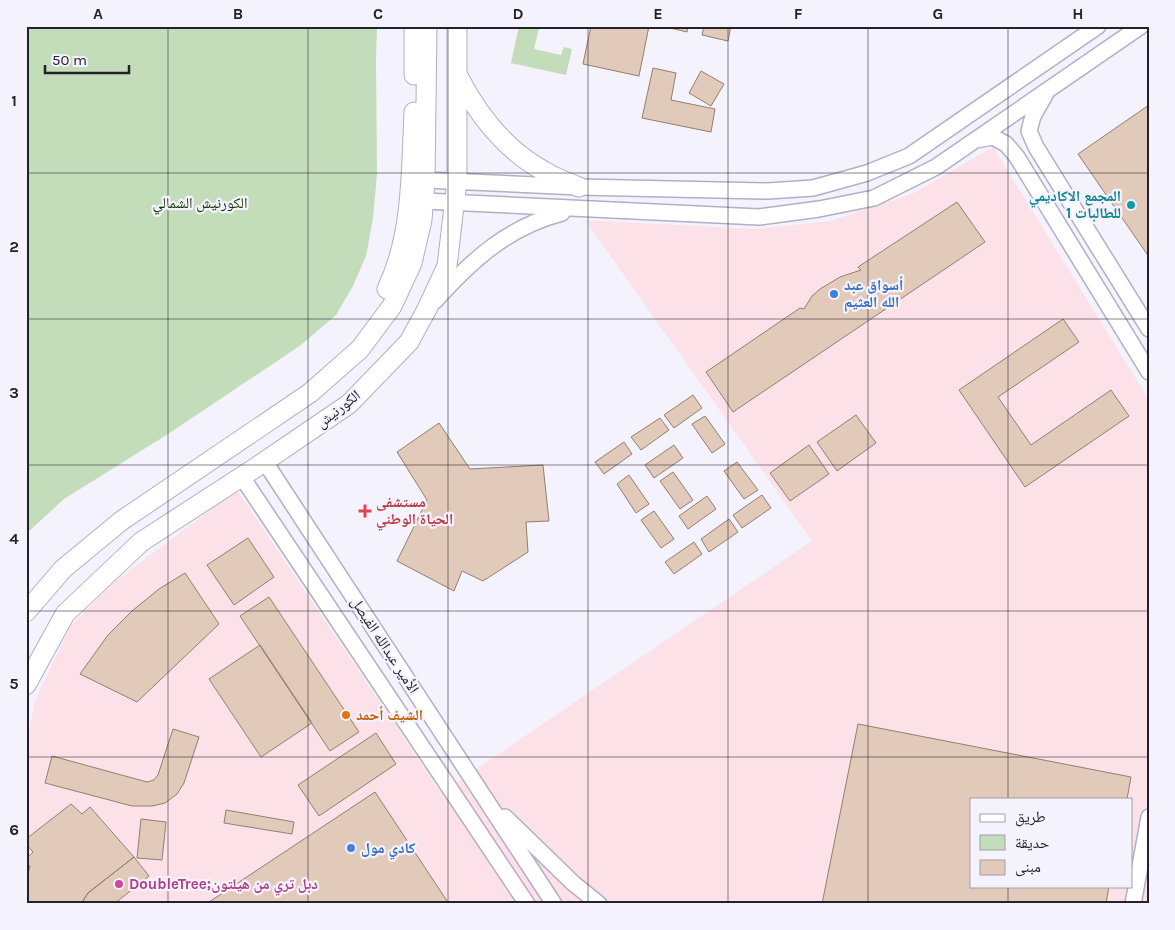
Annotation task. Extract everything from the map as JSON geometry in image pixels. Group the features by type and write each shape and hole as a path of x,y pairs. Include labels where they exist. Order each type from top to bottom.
{"main road":[{"path":"330,374 358,338 380,305 393,277 402,245 410,192 414,108 414,26"},
{"name":"الكورنيش","path":"26,612 63,568 121,521 310,394 360,349 392,306 412,263 422,220 425,180 427,26"},
{"name":"الكورنيش","path":"26,685 65,614 141,542 265,462 349,404 409,342 447,266 457,181 456,26"},
{"path":"457,74 481,115 516,153 544,171 579,187"}],"street":[{"path":"425,180 579,187 768,191 813,188 867,173 909,156 1098,26"},
{"path":"424,202 759,217 819,209 874,198 936,167 1141,26"},
{"path":"1046,92 1033,116 1030,131 1036,147 1149,329"},
{"path":"1006,144 1030,131"},
{"path":"975,141 993,137 1006,144 1017,157 1149,372"},
{"path":"427,309 462,270 486,250 518,229 576,209"},
{"name":"الأمير عبدالله الفيصل","path":"265,462 554,904"},
{"name":"الأمير عبدالله الفيصل","path":"242,477 527,904"},
{"path":"482,795 573,884 599,904"},
{"path":"1133,904 1149,817"}],"shaded area":[{"path":"993,147 1149,400 1149,904 26,904 26,744 35,701 70,627 113,583 237,490 441,793 812,541 585,220 754,229 830,221 914,193"}],"green space":[{"name":"الكورنيش الشمالي","path":"26,26 377,26 377,174 373,218 366,256 353,286 336,315 301,345 168,434 64,499 26,534"},
{"path":"519,26 539,28 534,49 561,55 564,47 572,49 566,75 511,63"}],"building":[{"path":"591,26 649,26 639,76 583,64"},
{"path":"662,26 688,26 687,32"},
{"path":"704,26 731,26 728,41 702,35"},
{"path":"653,68 676,73 671,100 715,109 711,132 642,118"},
{"path":"701,71 724,84 711,106 689,93"},
{"name":"المجمع الاكاديمي 1 للطالبات","path":"1149,105 1149,257 1078,154"},
{"path":"957,202 985,242 733,412 706,372 800,308 804,309 812,296 820,289 840,277 861,270 858,267"},
{"path":"1063,319 1079,342 998,397 1031,445 1111,390 1129,416 1025,487 959,390"},
{"path":"693,395 702,408 674,428 664,415"},
{"path":"856,415 876,443 837,471 817,442"},
{"path":"705,416 725,444 712,453 692,424"},
{"path":"660,418 669,430 641,450 631,437"},
{"name":"مستشفى الحياة الوطني","path":"439,423 470,469 543,465 549,521 526,522 528,552 483,581 462,571 454,591 397,561 427,500 397,452"},
{"path":"624,442 632,454 604,474 595,462"},
{"path":"674,445 683,458 654,478 645,465"},
{"path":"809,445 829,474 790,501 770,473"},
{"path":"737,462 758,490 744,499 724,471"},
{"path":"673,472 693,500 680,509 660,481"},
{"path":"629,475 649,504 636,513 617,484"},
{"path":"762,495 771,508 742,528 733,515"},
{"path":"707,496 716,509 688,529 679,516"},
{"path":"654,511 674,539 661,548 641,520"},
{"path":"729,519 738,532 709,552 701,539"},
{"path":"248,538 274,577 234,605 207,565"},
{"path":"694,542 702,554 674,574 665,562"},
{"path":"185,573 219,624 137,702 80,674 108,635 132,611 159,589"},
{"path":"269,597 359,732 330,751 240,616"},
{"path":"260,645 312,723 261,757 209,679"},
{"path":"858,724 1131,777 1127,798 970,798 970,888 1109,888 1106,904 822,904"},
{"path":"173,729 199,737 184,783 177,794 165,803 152,806 132,806 45,783 52,756 147,782 154,780 158,775"},
{"path":"376,733 396,764 319,816 298,785"},
{"name":"كادي مول","path":"375,792 449,904 206,904"},
{"path":"71,804 82,814 90,807 134,857 88,893 81,904 26,904 26,882 30,866 26,859 33,852 26,844 26,839"},
{"path":"226,810 294,822 292,834 224,823"},
{"path":"141,819 166,822 162,860 137,858"},
{"name":"DoubleTree;دبل تري من هيلتون","path":"134,857 149,876 114,904 81,904 88,893"}],"place":[{"name":"المجمع الاكاديمي 1 للطالبات","path":"1131,205"},
{"name":"أسواق عبد الله العثيم","path":"834,294"},
{"name":"مستشفى الحياة الوطني","path":"365,511"},
{"name":"الشيف أحمد","path":"346,715"},
{"name":"كادي مول","path":"351,848"},
{"name":"DoubleTree;دبل تري من هيلتون","path":"119,884"}]}
